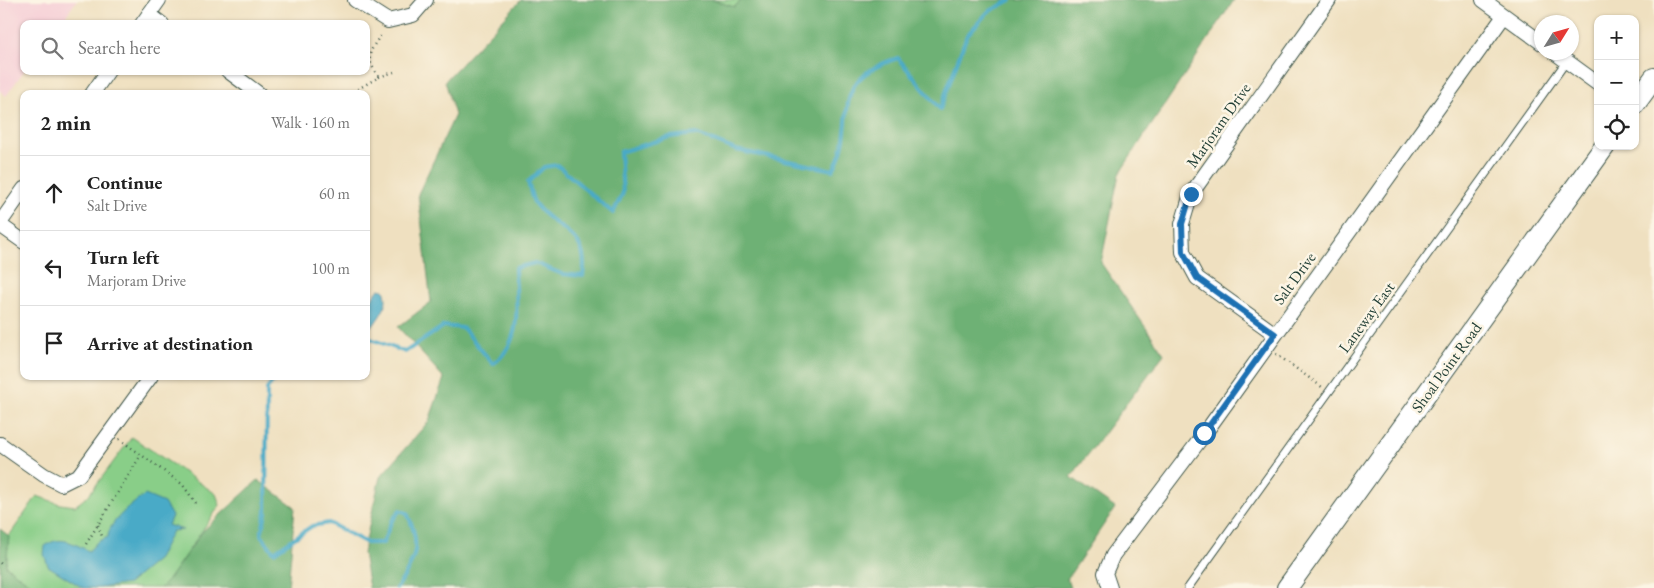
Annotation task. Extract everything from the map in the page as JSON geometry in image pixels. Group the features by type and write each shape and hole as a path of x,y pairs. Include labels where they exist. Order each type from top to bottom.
{"street":[{"path":"145,19 159,0"},
{"path":"354,0 388,21 412,15 426,0"},
{"name":"Marjoram Drive","path":"1275,334 1197,278 1183,252 1182,224 1191,194 1329,0"},
{"path":"1483,0 1534,37"},
{"name":"Salt Drive","path":"1110,588 1105,573 1113,555 1204,433 1504,16"},
{"path":"1564,60 1594,81"},
{"path":"95,90 105,75"},
{"path":"233,75 254,90"},
{"path":"1639,99 1654,78"},
{"name":"Shoal Point Road","path":"1286,588 1602,150"},
{"path":"20,195 0,224 20,239"},
{"path":"0,444 44,475 61,484 79,475 147,380"}],"lane":[{"name":"Laneway East","path":"1188,588 1566,62"}],"path":[{"path":"379,77 370,64 370,52 388,21"},
{"path":"356,90 379,77 394,72"},
{"path":"1273,351 1329,392"},
{"path":"110,433 182,484 196,503"},
{"path":"86,544 142,455"},
{"path":"98,525 103,539"}],"shaded area":[{"path":"0,0 77,0 63,20 20,20 21,75 6,96 0,91"}],"green space":[{"path":"521,0 713,0 734,7 742,0 1234,0 1119,174 1101,263 1164,354 1071,477 1115,508 1067,579 1070,588 369,588 363,553 380,477 429,421 444,378 398,327 431,302 418,194 455,115 445,81"},
{"path":"713,0 742,0 734,7"},
{"path":"132,437 216,494 220,505 168,580 160,588 35,588 6,566 9,536 37,496 60,504 75,506 88,496"},
{"path":"258,480 295,507 288,588 160,588 168,580 203,531"},
{"path":"0,529 9,536 6,566 35,588 0,588"}],"water":[{"path":"379,289 384,290 386,295 385,305 373,326 370,326 370,301"},
{"path":"145,495 164,503 172,516 168,525 183,530 172,531 158,559 128,584 83,588 48,566 44,554 45,546 51,542 62,540 89,551 97,542 108,537 112,525 117,519"}],"waterway":[{"path":"370,339 405,352 444,326 463,328 493,364 503,355 514,333 517,308 515,268 535,263 562,274 583,276 584,261 582,250 577,241 544,214 532,199 528,182 544,167 557,165 613,213 623,193 620,152 670,137 696,134 736,150 833,170 841,152 848,104 852,91 860,78 875,68 898,58 940,109 967,35 988,12 1011,0"},
{"path":"274,380 267,389 266,513 261,535 274,552 312,526 329,523 367,543 383,543 391,522 400,510 407,513 412,524 415,552 409,569 397,588"}],"route":[{"path":"1191,194 1182,224 1183,252 1197,278 1275,334 1204,433"}]}
